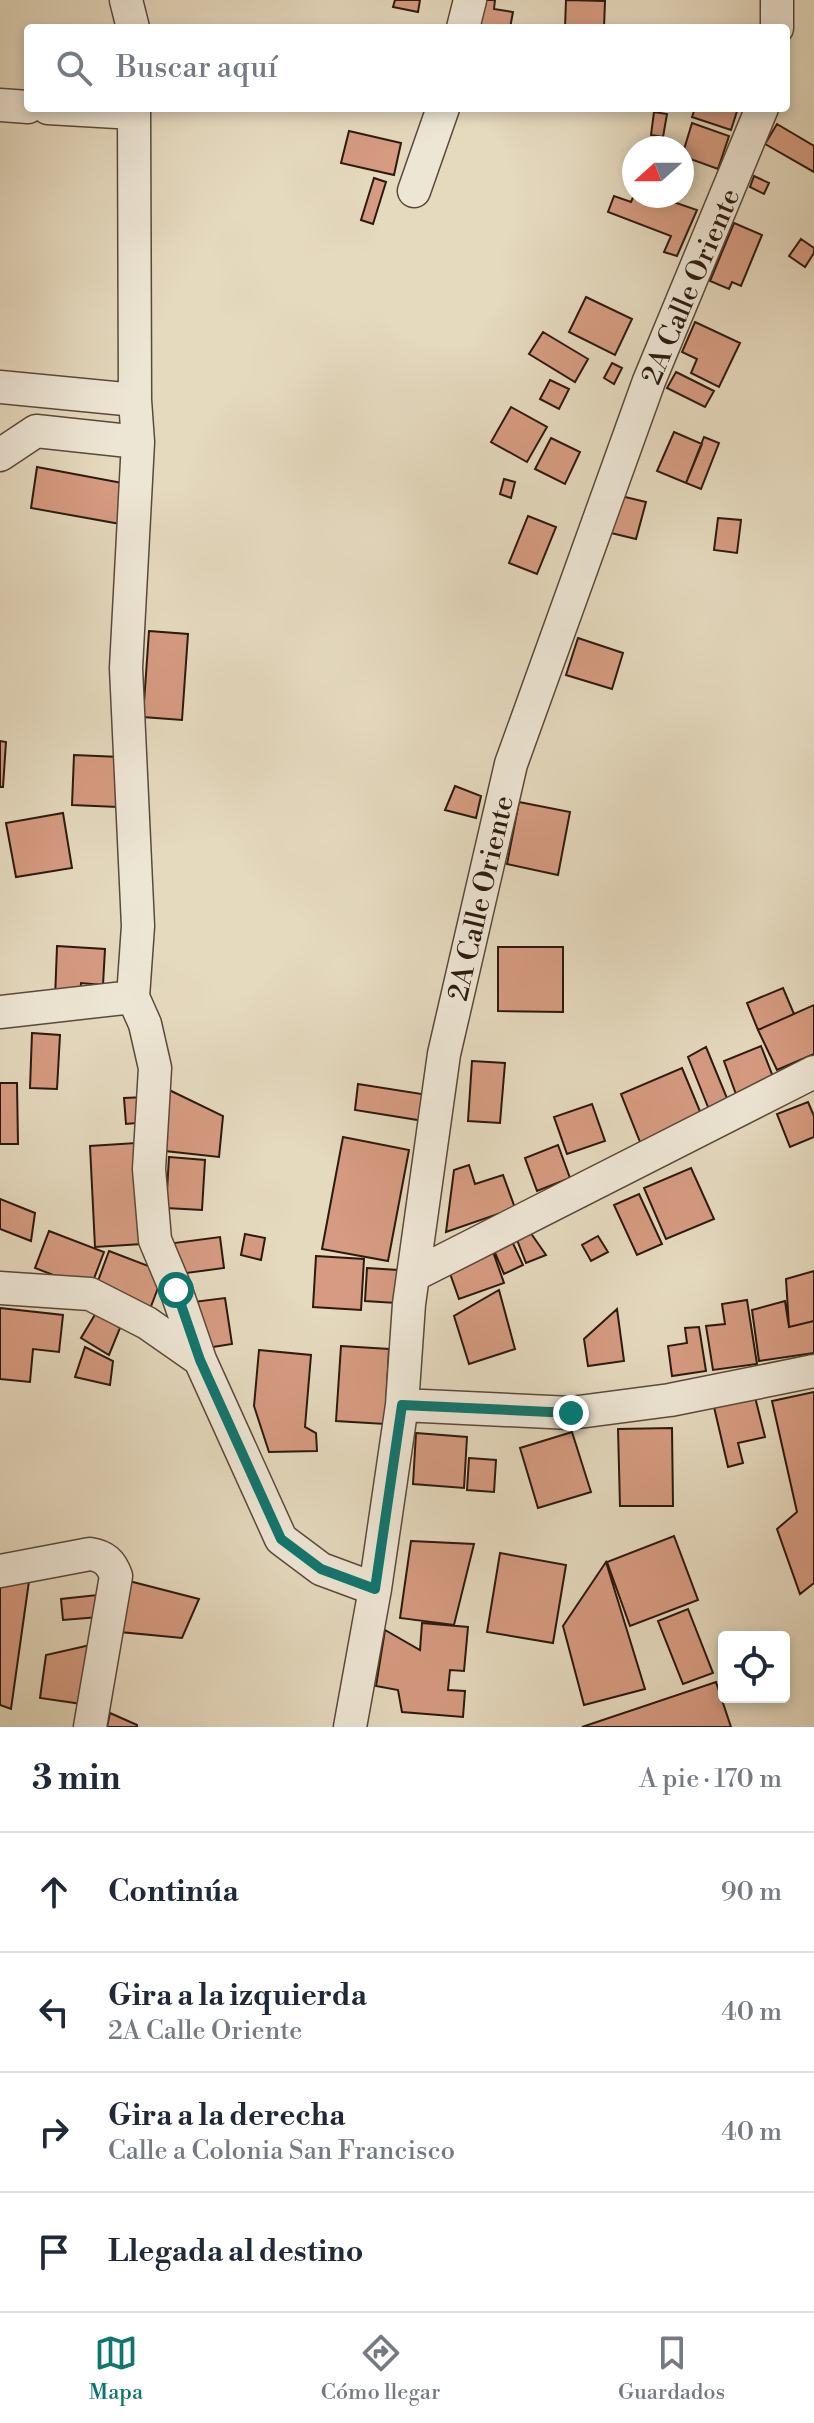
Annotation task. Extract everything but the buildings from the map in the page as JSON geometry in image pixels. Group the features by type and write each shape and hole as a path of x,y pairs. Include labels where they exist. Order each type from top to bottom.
{"street":[{"path":"126,0 132,24"},
{"path":"464,24 470,0"},
{"path":"777,0 777,24"},
{"path":"0,105 24,107"},
{"path":"134,112 135,400 138,442 126,668 138,926 133,997 145,1024 155,1068 149,1169 155,1240 200,1360 281,1539 321,1569 375,1589"},
{"path":"414,191 442,112"},
{"name":"2A Calle Oriente","path":"350,1727 375,1589 402,1405 409,1304 444,1054 511,764 649,381 760,112"},
{"path":"0,387 135,400"},
{"path":"0,455 36,431 138,442"},
{"path":"0,1012 133,997"},
{"path":"414,1275 814,1072"},
{"path":"0,1288 90,1294 147,1323 200,1360"},
{"path":"402,1405 571,1413 670,1400 814,1371"},
{"path":"0,1571 90,1554 104,1558 113,1569 116,1576 90,1727"}],"route":[{"path":"176,1290 200,1360 281,1539 321,1569 375,1589 402,1405 571,1413"}]}
